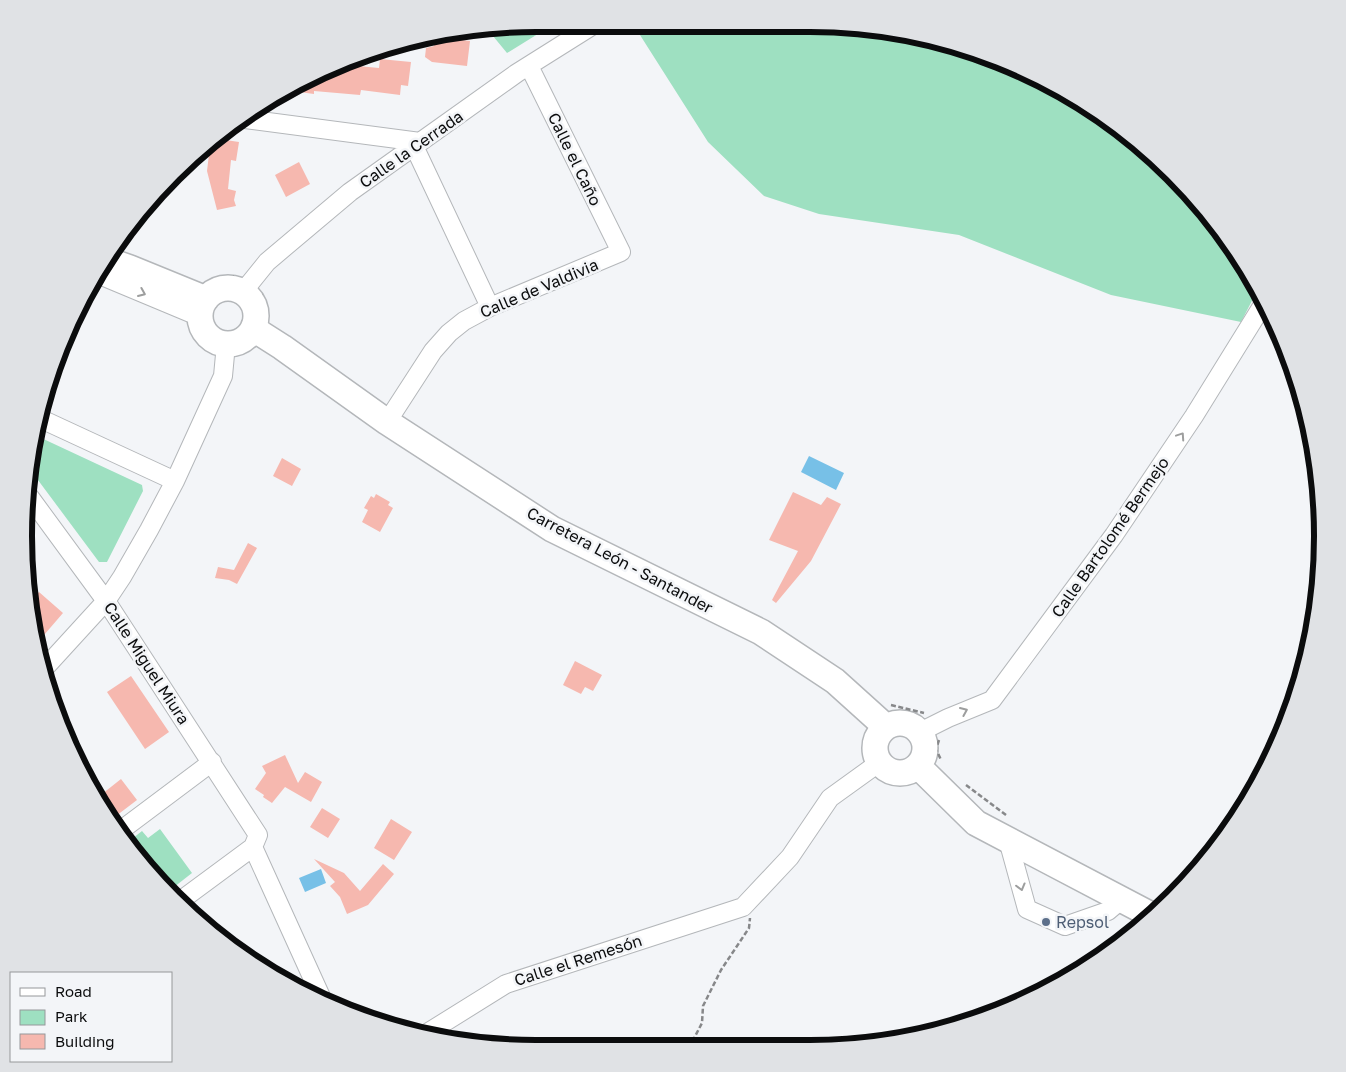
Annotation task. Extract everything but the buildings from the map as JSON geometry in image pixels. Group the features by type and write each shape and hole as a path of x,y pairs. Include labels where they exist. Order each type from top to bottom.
{"highway":[{"path":"113,262 206,299"},
{"path":"240,284 254,310 254,326 243,340 234,344 217,342 203,330 206,299 212,293 221,289 240,284"},
{"name":"Carretera León - Santander","path":"254,326 260,333 388,422 552,529 761,632 835,680 886,728"},
{"path":"896,723 905,723 913,726 920,732 925,748 922,760 918,766 908,772 899,773 885,768 875,751 879,734 896,723"},
{"path":"918,766 976,823 1145,912"}],"street":[{"name":"Calle la Cerrada","path":"240,284 350,192 529,66 582,32"},
{"name":"Calle el Caño","path":"529,66 621,252"},
{"path":"252,120 417,144 490,307"},
{"name":"Calle de Valdivia","path":"388,422 433,351 448,333 464,321 490,307 621,252"},
{"path":"105,276 206,299"},
{"name":"Calle Bartolomé Bermejo","path":"920,732 992,700 1114,535 1194,416 1260,309"},
{"path":"49,662 106,601 122,577 174,481 224,376 226,344"},
{"path":"46,421 174,481"},
{"name":"Calle Miguel Miura","path":"34,503 106,601 212,762 256,841 318,990"},
{"path":"125,826 212,762"},
{"path":"743,907 790,857 830,798 880,762"},
{"path":"1008,840 1027,910 1065,926 1108,911 1122,900"},
{"path":"185,897 256,841"},
{"name":"Calle el Remesón","path":"434,1029 506,984 743,907"}],"path":[{"path":"206,299 229,279 240,284"},
{"path":"694,1040 704,1018 703,1006 721,970 749,928 750,917 743,907"}],"green space":[{"path":"541,32 507,53 492,35"},
{"path":"638,32 810,32 843,34 908,42 972,59 1033,84 1062,100 1090,117 1142,157 1189,204 1209,229 1229,256 1254,298 1241,322 1111,295 959,235 819,214 764,196 708,142"},
{"path":"42,438 142,485 143,491 107,562 99,562 36,478"},
{"path":"160,829 192,873 175,887 133,838 142,831 148,838"}],"water":[{"path":"809,456 844,473 836,490 801,472"},
{"path":"321,869 326,883 305,892 299,878"}],"place":[{"name":"Repsol","path":"1046,922"}]}
